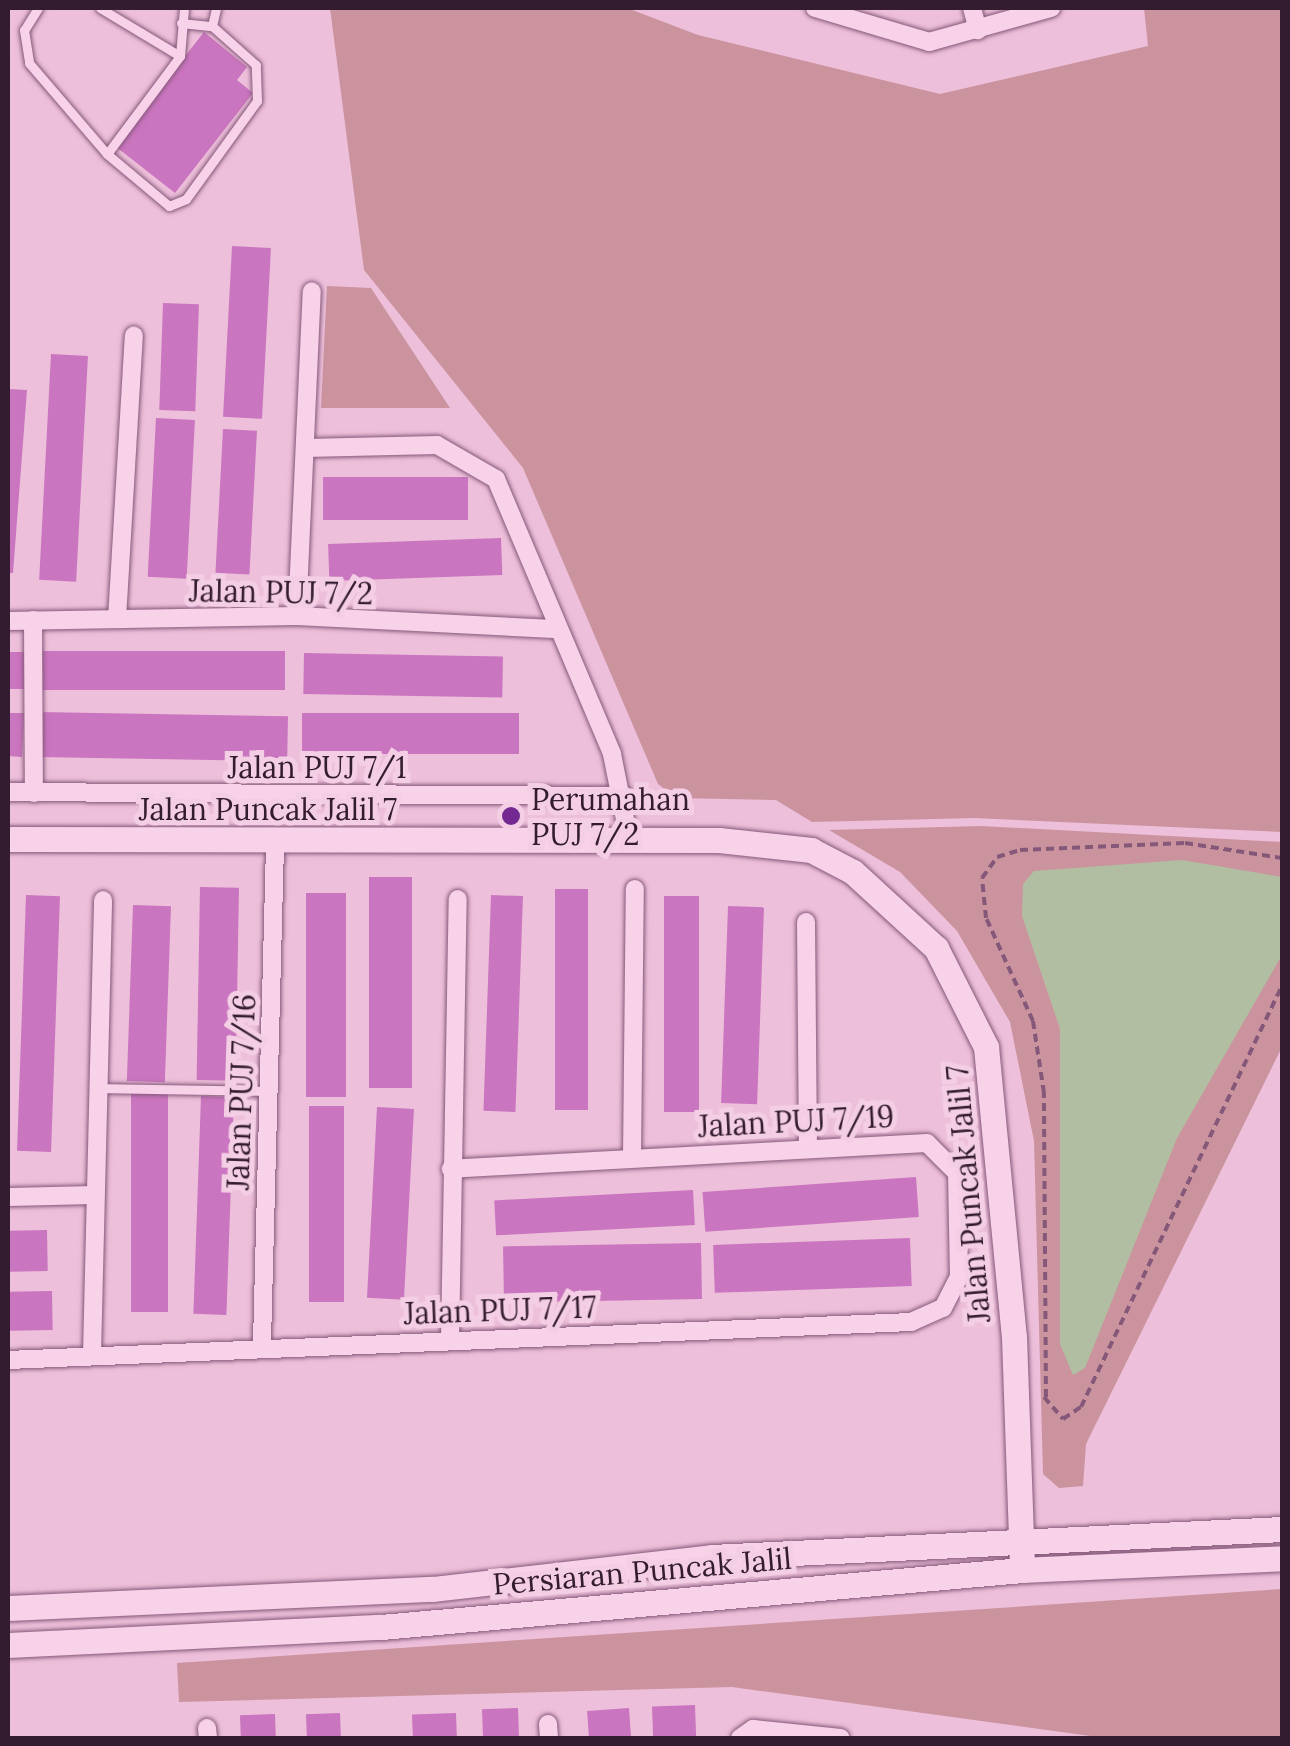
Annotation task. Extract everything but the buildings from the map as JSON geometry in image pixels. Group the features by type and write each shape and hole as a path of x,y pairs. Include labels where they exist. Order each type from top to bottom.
{"main road":[{"name":"Jalan Puncak Jalil 7","path":"8,838 275,844 629,839 811,850 887,898 936,948 986,1047 1022,1570"},
{"name":"Persiaran Puncak Jalil","path":"8,1608 432,1589 712,1557 1282,1529"},
{"name":"Persiaran Puncak Jalil","path":"8,1645 381,1627 1022,1570 1282,1558"}],"street":[{"path":"815,8 908,42 978,30 1052,8"},
{"path":"972,8 978,30"},
{"path":"297,616 312,291"},
{"path":"117,618 134,336"},
{"path":"305,448 438,445 496,478 554,629 626,796 629,839"},
{"name":"Jalan PUJ 7/2","path":"8,621 297,616 554,629"},
{"path":"33,620 34,792"},
{"name":"Jalan PUJ 7/1","path":"8,792 626,796"},
{"name":"Jalan PUJ 7/16","path":"262,1342 275,844"},
{"path":"632,1156 635,890"},
{"path":"450,1340 458,898"},
{"path":"92,1354 103,900"},
{"path":"806,922 808,1147"},
{"name":"Jalan PUJ 7/19","path":"451,1169 632,1156 927,1143 957,1173 959,1278 943,1308 911,1322"},
{"path":"8,1197 96,1195"},
{"name":"Jalan PUJ 7/17","path":"8,1360 262,1342 450,1340 911,1322"},
{"path":"747,1734 841,1738"}],"lane":[{"path":"38,8 24,30 29,63 107,154 170,206 186,199 257,102 256,65 212,26 182,23"},
{"path":"100,8 180,56"},
{"path":"107,154 180,56 184,8"},
{"path":"212,26 216,8"},
{"path":"98,1088 269,1090"}],"path":[{"path":"1282,858 1185,843 1020,850 997,857 982,878 986,918 1033,1021 1044,1093 1046,1398 1063,1419 1081,1408 1136,1303 1195,1155 1282,986"}],"shaded area":[{"path":"330,8 627,8 698,35 940,94 1148,46 1144,8 1282,8 1282,832 974,818 812,822 776,800 676,798 658,784 523,468 364,270"},
{"path":"327,286 371,288 450,408 321,408"},
{"path":"981,826 1282,842 1282,1047 1086,1444 1083,1486 1059,1488 1043,1474 1034,1141 1010,1022 957,931 900,872 829,830"},
{"path":"1182,860 1282,877 1282,955 1177,1138 1085,1368 1073,1375 1060,1344 1060,1029 1022,916 1023,884 1034,871"},
{"path":"1282,1589 1282,1738 1105,1738 732,1687 179,1702 177,1663"}],"place":[{"name":"Perumahan PUJ 7/2","path":"511,816"}]}
